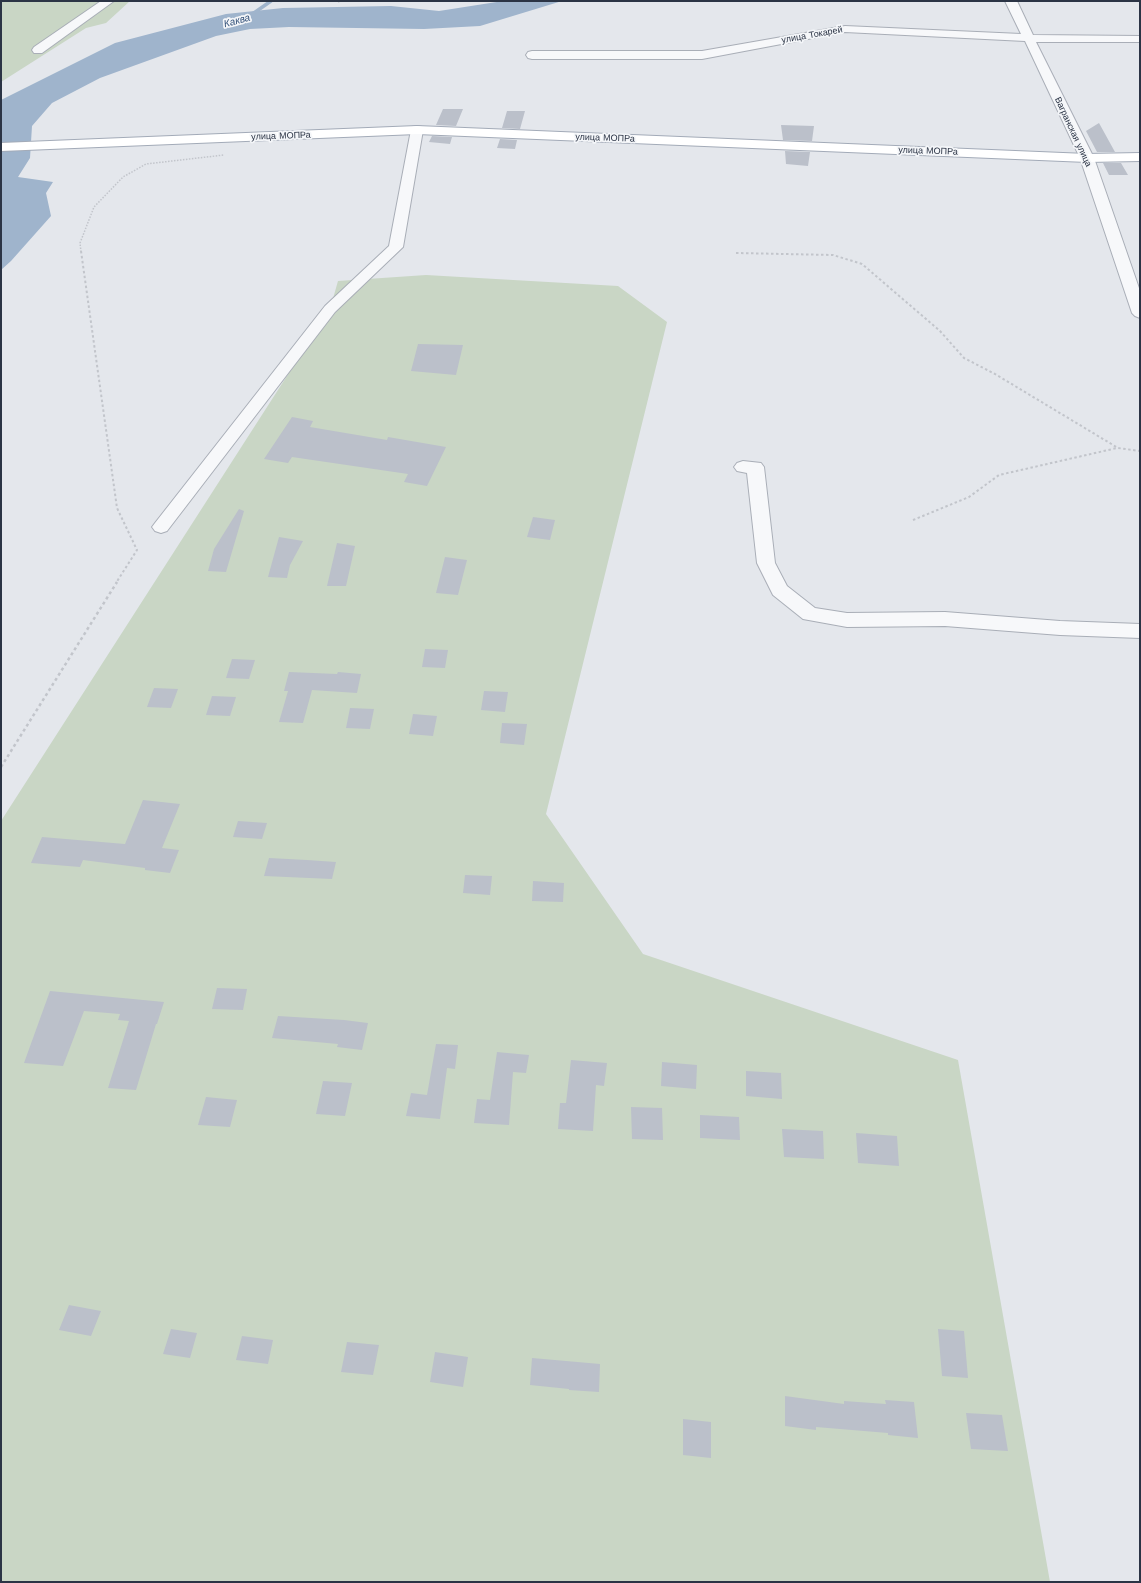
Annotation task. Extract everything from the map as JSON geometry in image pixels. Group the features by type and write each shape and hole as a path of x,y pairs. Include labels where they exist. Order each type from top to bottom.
{"main road":[{"name":"улица МОПРа","path":"1,147 69,143 155,141 417,130 1087,158 1140,157"}],"street":[{"path":"38,50 108,1"},
{"name":"Вагранская улица","path":"1011,1 1087,158 1140,313"},
{"name":"улица Токарей","path":"532,55 702,55 845,29 1029,38 1140,39"},
{"path":"161,527 330,309 396,247 417,130"},
{"path":"743,467 756,467 766,563 780,590 810,614 847,620 945,619 1060,628 1140,631"}],"path":[{"path":"1,767 137,550 117,508 80,243 94,207 122,177 146,164 230,154"},
{"path":"736,253 800,256 833,255 862,264 940,331 964,358 995,374 1118,448"},
{"path":"913,520 969,497 999,475 1118,448 1140,451"}],"green space":[{"path":"1,1 130,1 106,23 86,28 1,82"},
{"path":"426,275 618,286 667,322 546,814 643,954 958,1060 1050,1582 1,1582 1,821 330,309 338,281"}],"water":[{"name":"Каква","path":"503,1 562,1 480,26 424,29 289,27 250,29 216,36 100,78 52,103 32,126 30,158 18,177 53,182 46,193 51,216 11,261 1,270 1,100 115,43 226,14 283,8 391,6 439,11"}],"building":[{"path":"443,109 463,109 456,126 436,125"},
{"path":"507,111 525,111 520,129 502,128"},
{"path":"1099,123 1115,152 1097,152 1086,131"},
{"path":"781,125 814,126 812,141 783,140"},
{"path":"432,136 452,137 450,144 429,142"},
{"path":"500,139 517,140 515,149 497,148"},
{"path":"785,151 810,152 808,166 786,164"},
{"path":"1103,163 1121,163 1128,175 1109,175"},
{"path":"418,344 463,345 456,375 411,371"},
{"path":"292,417 313,421 310,427 387,440 388,437 446,447 427,486 404,482 408,474 292,457 288,463 264,459"},
{"path":"239,509 244,511 226,572 208,571 214,549"},
{"path":"533,517 555,520 550,540 527,537"},
{"path":"279,537 303,541 290,565 287,578 268,577"},
{"path":"337,543 355,546 346,586 327,586"},
{"path":"445,557 467,560 458,595 436,593"},
{"path":"425,649 448,650 445,668 422,667"},
{"path":"232,659 255,660 249,679 226,678"},
{"path":"289,672 337,674 338,672 361,674 357,693 312,690 303,723 279,722 288,691 284,691"},
{"path":"154,688 178,689 171,708 147,707"},
{"path":"484,691 508,692 505,712 481,710"},
{"path":"212,696 236,697 230,716 206,715"},
{"path":"350,708 374,709 370,729 346,728"},
{"path":"413,714 437,716 433,736 409,734"},
{"path":"502,723 527,724 524,745 500,743"},
{"path":"143,800 180,804 162,848 179,850 170,873 145,870 145,868 83,860 80,867 31,863 42,837 125,844"},
{"path":"238,821 267,823 262,839 233,837"},
{"path":"269,858 336,862 332,879 264,876"},
{"path":"465,875 492,876 490,895 463,893"},
{"path":"533,881 564,883 563,902 532,901"},
{"path":"217,988 247,989 243,1010 212,1009"},
{"path":"50,991 164,1002 136,1090 108,1088 129,1021 118,1020 120,1014 84,1011 63,1066 24,1063"},
{"path":"278,1016 368,1023 362,1050 337,1047 338,1044 272,1038"},
{"path":"436,1044 458,1045 455,1069 447,1068 440,1119 406,1116 411,1093 427,1095"},
{"path":"497,1052 529,1055 526,1073 513,1072 509,1125 474,1123 477,1099 490,1100"},
{"path":"571,1060 607,1063 604,1086 596,1085 593,1131 558,1129 560,1103 566,1103"},
{"path":"662,1062 697,1065 696,1089 661,1086"},
{"path":"746,1071 781,1073 782,1099 746,1096"},
{"path":"323,1081 352,1083 345,1116 316,1114"},
{"path":"206,1097 237,1100 230,1127 198,1125"},
{"path":"631,1107 662,1108 663,1140 632,1139"},
{"path":"700,1115 739,1117 740,1140 700,1138"},
{"path":"782,1129 823,1131 824,1159 784,1157"},
{"path":"856,1133 897,1136 899,1166 858,1163"},
{"path":"69,1305 101,1311 91,1336 59,1330"},
{"path":"171,1329 197,1333 190,1358 163,1354"},
{"path":"938,1329 964,1331 968,1378 942,1376"},
{"path":"242,1336 273,1340 268,1364 236,1360"},
{"path":"347,1342 379,1345 373,1375 341,1372"},
{"path":"435,1352 468,1357 463,1387 430,1382"},
{"path":"532,1358 600,1364 599,1392 530,1385"},
{"path":"785,1396 844,1404 844,1401 886,1404 885,1400 914,1402 918,1438 888,1435 888,1433 816,1427 816,1430 785,1426"},
{"path":"966,1413 1002,1415 1008,1451 971,1449"},
{"path":"683,1419 711,1422 711,1458 683,1455"}],"waterway":[{"name":"Каква","path":"251,15 271,1"}]}
